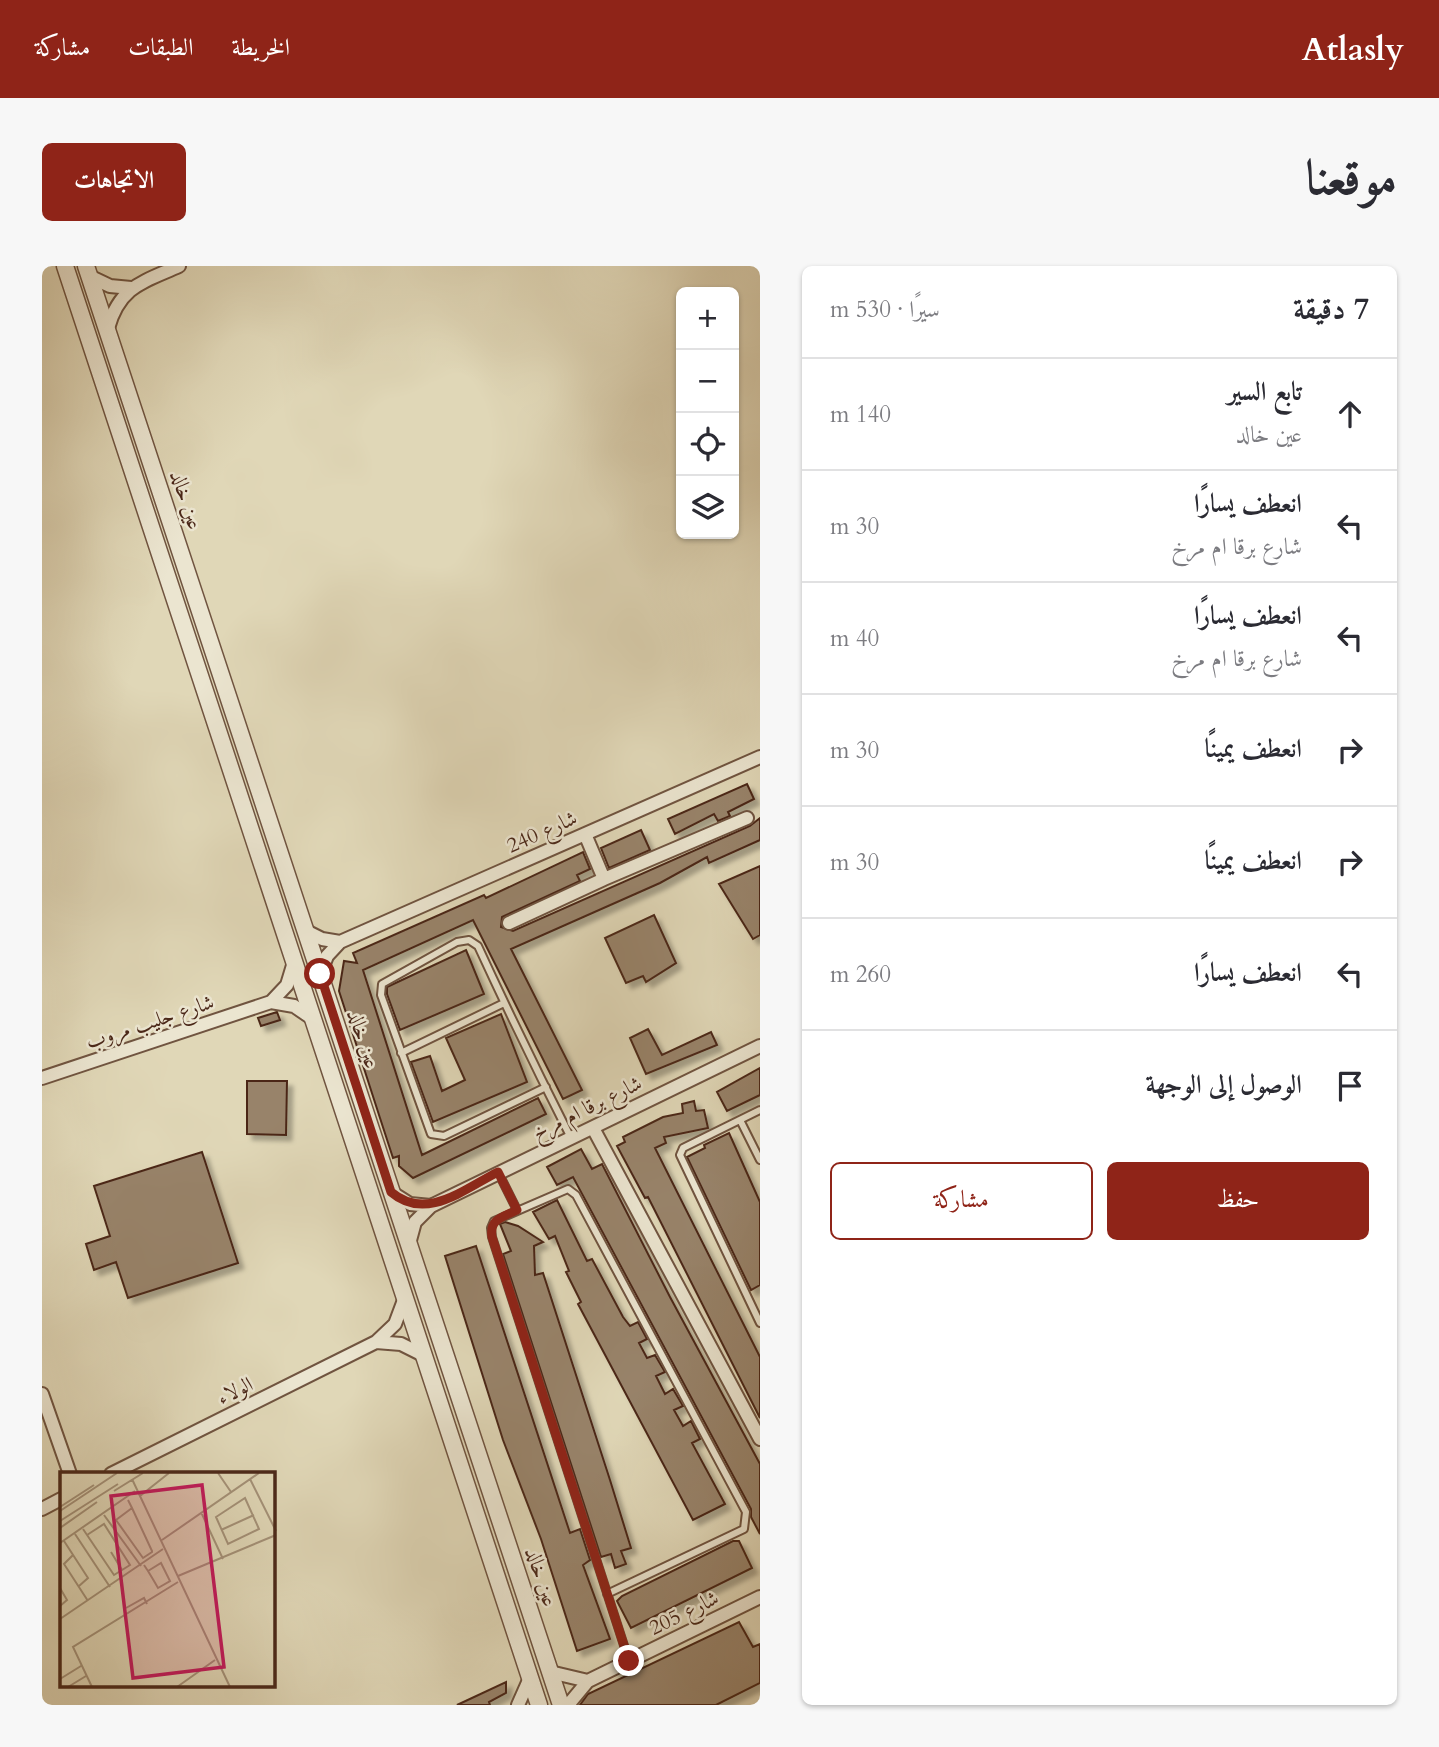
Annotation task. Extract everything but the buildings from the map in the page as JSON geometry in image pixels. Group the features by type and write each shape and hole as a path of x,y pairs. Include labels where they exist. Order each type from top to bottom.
{"street":[{"name":"عين خالد","path":"65,266 539,1705"},
{"path":"108,328 116,305 131,288 179,266"},
{"name":"عين خالد","path":"88,271 561,1705"},
{"path":"88,271 110,286 131,288"},
{"name":"شارع 240","path":"340,942 760,757"},
{"path":"509,923 747,818"},
{"path":"586,834 604,879"},
{"path":"306,931 322,939 340,942"},
{"path":"320,974 327,956 340,942"},
{"path":"271,1002 288,985 294,962"},
{"path":"271,1002 294,1006 313,1019"},
{"name":"شارع جليب مروب","path":"42,1078 271,1002"},
{"name":"شارع برقا ام مرخ","path":"409,1244 415,1222 431,1206 760,1046"},
{"path":"593,1128 760,1439"},
{"path":"391,1192 410,1204 431,1206"},
{"name":"الولاء","path":"115,1472 376,1342 395,1324 404,1300"},
{"path":"376,1342 401,1344 423,1355"},
{"path":"42,1394 70,1472"},
{"path":"42,1509 60,1500"},
{"name":"شارع 205","path":"568,1705 588,1681 760,1597"},
{"path":"550,1672 588,1681"},
{"path":"518,1705 530,1678"}],"lane":[{"path":"547,1087 444,1136 435,1136 428,1131 381,995 382,984 457,942 469,940 478,946 504,1003 547,1087 571,1138"},
{"path":"401,1053 504,1003"},
{"path":"760,1110 683,1148 680,1155 760,1323"},
{"path":"740,1120 760,1160"},
{"path":"498,1172 517,1210"},
{"path":"607,1594 744,1529 746,1513 576,1195 568,1189 560,1190 494,1221 491,1228 492,1237 607,1594 629,1661"},
{"path":"751,1305 760,1300"}],"route":[{"path":"320,974 391,1192 410,1204 431,1206 498,1172 517,1210 494,1221 491,1228 492,1237 629,1661"}]}
